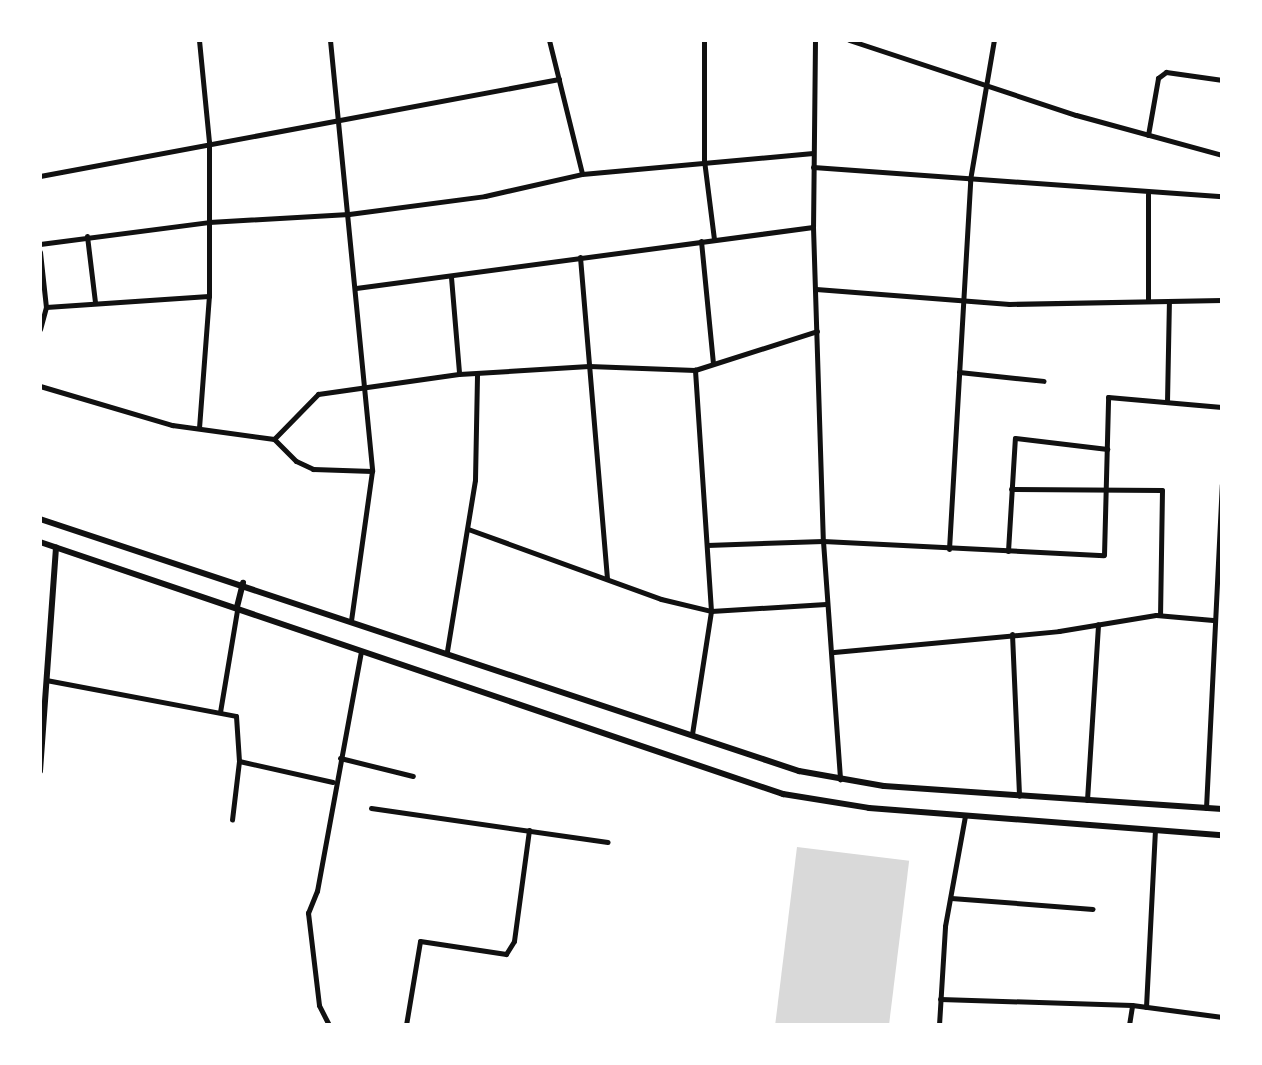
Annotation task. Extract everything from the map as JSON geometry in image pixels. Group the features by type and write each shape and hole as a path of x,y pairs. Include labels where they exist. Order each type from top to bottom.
{"street":[{"path":"199,40 209,142 209,296 199,428"},
{"path":"330,40 372,471 351,620"},
{"path":"548,40 582,174"},
{"path":"704,40 704,160 714,239"},
{"path":"815,40 813,227 823,541 840,780"},
{"path":"850,40 1222,156"},
{"path":"877,50 879,40"},
{"path":"949,548 970,180 994,40"},
{"path":"1148,135 1158,78 1166,72 1222,80"},
{"path":"40,176 560,79"},
{"path":"40,329 46,307 40,248 87,236 209,222 349,214 485,196 582,174 813,152"},
{"path":"813,168 1148,194 1222,196"},
{"path":"1148,194 1148,299"},
{"path":"356,288 813,227"},
{"path":"87,236 95,302"},
{"path":"701,241 713,364"},
{"path":"580,258 607,579"},
{"path":"451,277 459,374"},
{"path":"816,289 964,302 1222,300"},
{"path":"46,307 209,296"},
{"path":"1166,402 1169,301"},
{"path":"274,439 318,394 459,374 590,366 695,370 816,330"},
{"path":"692,734 711,611 695,370"},
{"path":"959,372 1044,382"},
{"path":"447,652 475,480 478,374"},
{"path":"40,386 84,402 199,428 274,439 296,462 313,470 372,471"},
{"path":"707,546 823,541 1104,555 1108,398 1222,407"},
{"path":"1008,551 1016,438 1107,449"},
{"path":"1206,808 1222,484"},
{"path":"1012,489 1162,490 1160,615"},
{"path":"40,519 840,780 1019,798 1222,809"},
{"path":"468,528 607,579 711,611 827,604"},
{"path":"40,542 783,794 965,816 1222,835"},
{"path":"40,771 56,548"},
{"path":"220,712 243,583"},
{"path":"833,652 1160,615 1213,620"},
{"path":"1087,800 1098,624"},
{"path":"1012,634 1019,798"},
{"path":"329,1025 319,1005 308,913 318,891 334,782 362,650"},
{"path":"46,680 236,716 239,761 232,820"},
{"path":"340,758 413,776"},
{"path":"239,761 334,782"},
{"path":"371,808 608,842"},
{"path":"939,1025 951,898 965,816"},
{"path":"406,1025 420,941 506,954 514,940 529,830"},
{"path":"1146,1007 1155,830"},
{"path":"951,898 1093,909"},
{"path":"940,999 1132,1004 1222,1017"},
{"path":"1129,1025 1132,1004"}],"shaded area":[{"path":"797,847 909,861 889,1025 775,1024"}]}
